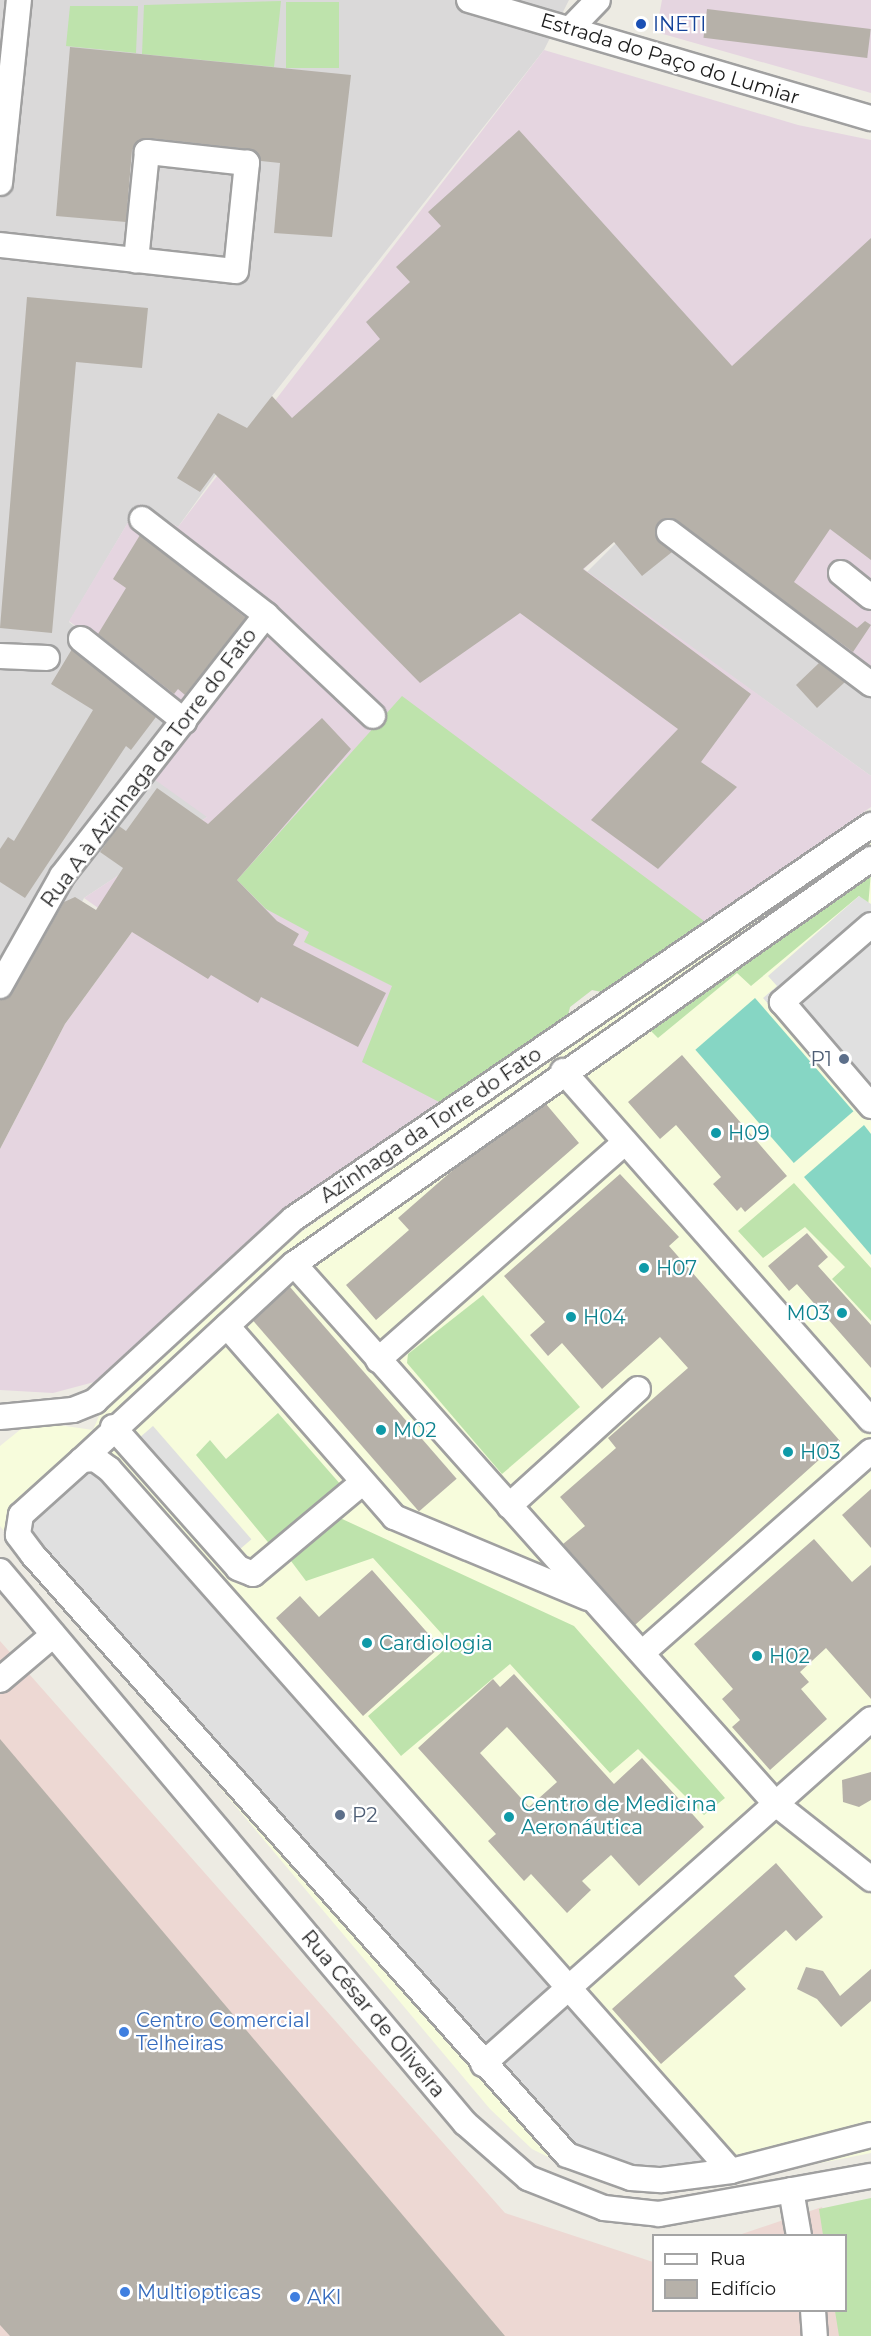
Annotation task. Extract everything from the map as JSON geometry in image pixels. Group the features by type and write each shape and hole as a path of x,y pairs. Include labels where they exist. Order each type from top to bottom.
{"street":[{"path":"0,183 19,0"},
{"name":"Estrada do Paço do Lumiar","path":"469,0 871,118"},
{"path":"570,29 573,0"},
{"path":"570,29 598,0"},
{"path":"0,245 136,260 236,271 248,163 147,152 136,260"},
{"name":"Rua A à Azinhaga da Torre do Fato","path":"142,519 266,615 373,716"},
{"path":"669,532 871,684"},
{"path":"841,573 871,597"},
{"name":"Rua A à Azinhaga da Torre do Fato","path":"0,986 62,876 266,615"},
{"path":"81,639 183,721"},
{"path":"0,656 47,658"},
{"name":"Azinhaga da Torre do Fato","path":"3,1414 74,1410 95,1401 293,1219 871,825"},
{"path":"871,859 564,1071 294,1264 113,1427 82,1460 21,1515 18,1535 554,2145 598,2169 662,2180 731,2171 871,2135"},
{"path":"871,925 782,1002 871,1106"},
{"path":"564,1071 871,1420"},
{"path":"378,1360 625,1142"},
{"path":"294,1264 776,1804 871,1879"},
{"path":"227,1326 394,1517 593,1600"},
{"path":"508,1506 638,1389"},
{"path":"113,1427 237,1568 253,1574 363,1482"},
{"path":"642,1653 871,1451"},
{"path":"82,1460 95,1459 119,1479 731,2171"},
{"name":"Rua César de Oliveira","path":"0,1571 465,2123 505,2162 561,2194 632,2213 687,2212 871,2176"},
{"path":"0,1663 49,1630"},
{"path":"0,1680 49,1630"},
{"path":"483,2064 871,1719"},
{"path":"791,2190 799,2234"},
{"path":"813,2312 815,2336"}],"shaded area":[{"path":"0,0 569,0 544,50 272,396 178,527 139,504 69,622 195,717 207,817 84,898 0,1060"},
{"path":"662,0 871,0 871,93 656,32"},
{"path":"544,50 798,125 871,140 871,668 651,508 584,569 871,776 871,807 602,992 592,990 570,1007 568,1015 443,1104 98,1381 53,1393 0,1390 0,1149 65,1024 132,932 84,898 207,817 151,777 194,717 69,621 139,504 178,527"},
{"path":"651,508 871,668 871,776 587,572"},
{"path":"871,836 871,2153 700,2187 646,2187 584,2175 532,2149 490,2109 0,1526 0,1446 31,1421 93,1430 99,1416 284,1244"},
{"name":"P1","path":"859,896 871,904 871,1121 763,998 777,986 768,976"},
{"path":"755,998 853,1111 794,1163 695,1050"},
{"path":"864,1125 871,1134 871,1255 804,1177"},
{"path":"153,1426 251,1539 238,1551 139,1438"},
{"name":"P2","path":"94,1460 730,2171 662,2179 567,2154 33,1554 22,1515"},
{"name":"Centro Comercial Telheiras","path":"0,1641 505,2213 652,2262 652,2312 847,2312 861,2336 0,2336"},
{"path":"822,2207 831,2234 742,2234"}],"green space":[{"path":"281,1 274,67 142,54 144,5"},
{"path":"286,2 339,2 339,68 286,68"},
{"path":"70,6 138,6 136,53 66,46"},
{"path":"402,696 704,921 602,992 592,990 570,1007 568,1015 443,1104 362,1062 392,986 304,942 309,932 266,909 237,880"},
{"path":"871,872 868,907 859,896 751,986 737,973 658,1038 649,1029"},
{"path":"794,1183 871,1268 871,1321 832,1279 845,1267 805,1227 763,1258 738,1231"},
{"path":"483,1295 580,1407 502,1474 407,1363 408,1354"},
{"path":"278,1413 341,1485 272,1547 196,1455 210,1440 226,1459"},
{"path":"340,1518 574,1626 725,1798 704,1815 638,1749 610,1773 510,1664 401,1756 368,1716 451,1644 373,1558 306,1581 291,1561"},
{"path":"871,2198 871,2336 839,2336 835,2312 847,2312 847,2234 823,2234 819,2209"}],"building":[{"path":"707,9 871,29 867,58 703,38"},
{"path":"70,47 351,75 332,237 274,233 280,163 261,161 249,149 149,138 132,150 126,222 56,216"},
{"path":"519,130 732,366 871,238 871,560 830,529 794,582 857,628 865,621 871,625 853,652 671,518 663,519 655,531 672,552 642,576 614,542 583,569 751,694 701,762 737,787 658,869 591,820 678,729 520,613 420,683 214,473 200,492 177,478 218,413 247,428 272,396 292,418 380,339 366,322 410,282 396,267 441,226 428,212"},
{"path":"27,297 148,308 142,368 76,362 52,633 0,628"},
{"path":"140,535 246,618 185,695 178,689 174,694 98,634 126,588 113,579"},
{"path":"72,649 156,717 131,750 126,746 25,898 0,882 0,849 8,837 14,841 93,710 51,684"},
{"path":"819,663 845,682 817,708 796,685"},
{"path":"322,718 351,749 237,880 277,921 299,934 293,945 386,993 358,1047 261,997 258,1003 211,975 208,979 132,932 65,1024 0,1149 0,1000 12,993 64,902 75,897 96,910 123,868 100,852 109,839 119,826 126,831 157,788 208,824"},
{"name":"H09","path":"682,1055 787,1176 745,1212 741,1207 737,1211 713,1184 721,1177 676,1125 660,1139 628,1102"},
{"path":"546,1104 579,1143 376,1320 346,1285 409,1230 398,1218 453,1170"},
{"path":"620,1174 679,1237 669,1246 840,1441 635,1625 563,1544 585,1526 560,1497 616,1448 608,1438 688,1368 660,1337 602,1389 562,1343 548,1356 530,1335 545,1322 504,1276"},
{"path":"807,1233 828,1257 818,1266 871,1325 871,1368 797,1284 789,1291 768,1266"},
{"name":"M02","path":"290,1287 457,1479 419,1511 252,1320"},
{"path":"871,1489 871,1548 842,1515"},
{"name":"H02","path":"814,1539 852,1582 871,1565 871,1699 826,1648 800,1672 809,1682 801,1689 827,1719 770,1770 732,1727 740,1720 722,1699 733,1689 694,1644"},
{"name":"Cardiologia","path":"372,1570 440,1647 363,1716 276,1618 300,1596 319,1617"},
{"path":"514,1674 614,1784 642,1758 704,1827 639,1886 611,1855 582,1881 591,1890 567,1913 531,1874 524,1881 488,1841 496,1834 418,1748 493,1679 500,1687","holes":["507,1727 557,1782 529,1807 480,1753"]},
{"name":"Centro Comercial Telheiras","path":"0,1739 505,2336 10,2336 0,2325"},
{"path":"871,1772 871,1800 859,1807 843,1802 842,1780"},
{"path":"776,1863 823,1917 796,1941 786,1930 734,1976 746,1989 661,2064 612,2009"},
{"path":"806,1967 823,1971 840,1996 871,1969 871,2001 841,2027 817,1999 797,1989"}],"place":[{"name":"INETI","path":"641,24"},
{"name":"P1","path":"844,1059"},
{"name":"H09","path":"716,1133"},
{"name":"H07","path":"644,1268"},
{"name":"M03","path":"842,1313"},
{"name":"H04","path":"571,1317"},
{"name":"M02","path":"381,1430"},
{"name":"H03","path":"788,1452"},
{"name":"Cardiologia","path":"367,1643"},
{"name":"H02","path":"757,1656"},
{"name":"P2","path":"340,1815"},
{"name":"Centro de Medicina Aeronáutica","path":"509,1817"},
{"name":"Centro Comercial Telheiras","path":"124,2032"},
{"name":"Multiopticas","path":"125,2292"},
{"name":"AKI","path":"295,2297"}]}
